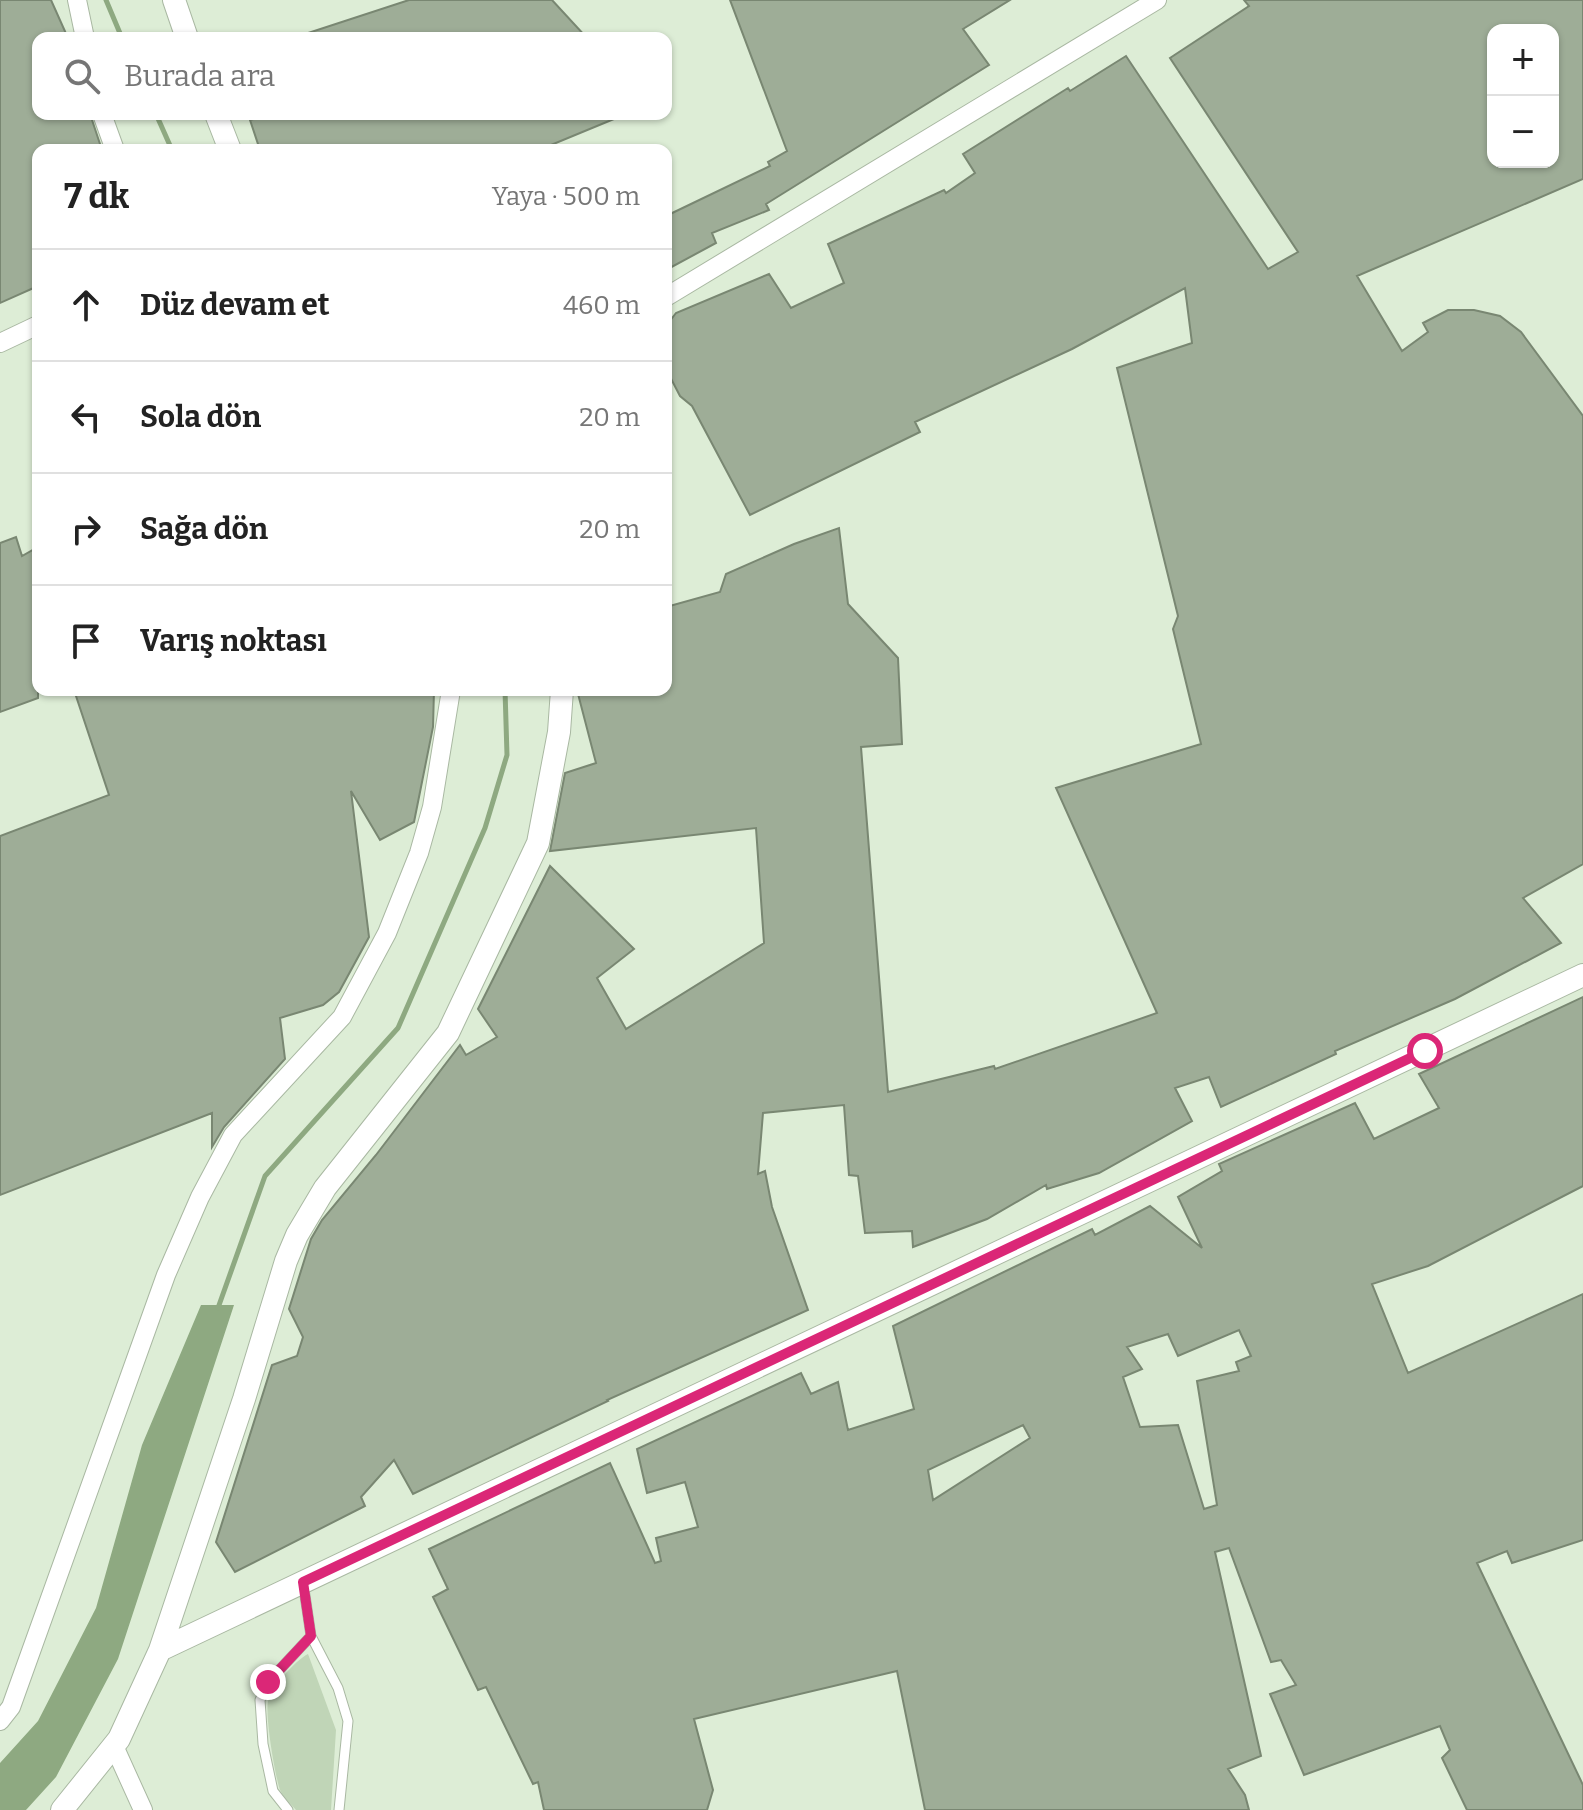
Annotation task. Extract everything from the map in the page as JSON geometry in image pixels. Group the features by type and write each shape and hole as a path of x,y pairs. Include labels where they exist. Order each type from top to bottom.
{"street":[{"path":"77,0 84,32"},
{"path":"174,0 185,32"},
{"path":"672,293 1157,0"},
{"path":"104,120 113,144"},
{"path":"218,120 228,144"},
{"path":"0,343 32,328"},
{"path":"0,1721 11,1707 166,1275 200,1197 233,1135 342,1017 387,933 419,853 432,807 450,696"},
{"path":"62,1810 119,1739 160,1650 297,1235 325,1188 448,1033 538,843 559,732 562,696"},
{"path":"160,1650 1583,975"},
{"path":"114,1746 143,1810"}],"lane":[{"path":"303,1582 311,1636 338,1688 348,1721 339,1810"},
{"path":"288,1810 273,1791 263,1744 260,1700 268,1682 311,1636"}],"shaded area":[{"path":"201,1305 234,1305 118,1659 56,1777 26,1810 0,1810 0,1763 38,1721 96,1608 142,1445"},
{"path":"308,1654 336,1730 331,1810 296,1810 280,1790 271,1746 267,1709 270,1696 284,1675"}],"building":[{"path":"0,0 51,0 65,32 32,32 32,120 92,120 100,144 32,144 32,289 0,303"},
{"path":"409,0 552,0 581,32 311,32"},
{"path":"730,0 1010,0 963,29 989,65 766,204 769,210 712,233 716,243 672,267 672,213 770,166 768,162 787,151"},
{"path":"1244,0 1583,0 1583,179 1357,276 1402,351 1428,332 1423,323 1448,310 1474,310 1500,316 1521,332 1583,416 1583,864 1523,898 1561,943 1455,999 1335,1051 1336,1054 1221,1107 1209,1077 1175,1088 1192,1121 1099,1173 1047,1189 1046,1185 987,1219 913,1247 912,1231 865,1233 858,1176 849,1175 844,1105 763,1113 758,1174 765,1171 772,1207 808,1310 607,1400 413,1494 394,1460 361,1497 365,1506 235,1572 216,1542 272,1365 297,1356 303,1337 289,1309 311,1239 322,1220 460,1045 466,1055 497,1037 478,1009 550,866 634,949 597,978 626,1029 764,943 756,828 550,851 565,773 596,763 579,696 672,696 672,605 720,592 726,574 839,528 848,604 898,658 902,744 861,747 888,1092 994,1066 995,1069 1157,1013 1056,788 1201,744 1173,629 1178,616 1117,368 1192,343 1185,288 1072,349 915,422 920,432 750,515 692,406 680,396 672,381 672,318 676,313 769,274 791,308 844,283 828,244 944,190 946,193 975,173 963,154 1068,88 1070,91 1126,56 1268,269 1298,252 1170,58 1249,6"},
{"path":"250,120 612,120 554,144 258,144"},
{"path":"16,537 22,556 32,550 32,696 38,698 0,712 0,543"},
{"path":"76,696 434,696 433,727 414,822 380,840 351,791 369,937 339,992 323,1005 280,1018 285,1059 224,1127 212,1147 212,1113 0,1195 0,836 109,795"},
{"path":"1583,997 1583,1186 1428,1266 1372,1284 1408,1373 1583,1294 1583,1540 1512,1563 1507,1551 1477,1563 1583,1785 1583,1810 1467,1810 1442,1758 1450,1750 1440,1726 1304,1775 1270,1694 1296,1685 1281,1660 1271,1662 1229,1548 1215,1552 1261,1756 1228,1769 1245,1795 1249,1810 925,1810 897,1671 694,1719 713,1790 707,1810 544,1810 538,1782 533,1784 486,1687 478,1690 433,1597 448,1589 429,1549 610,1463 655,1563 661,1561 656,1538 698,1527 685,1482 647,1493 637,1449 801,1373 811,1394 838,1382 848,1430 914,1409 893,1326 1092,1229 1095,1235 1150,1206 1202,1248 1178,1197 1222,1171 1219,1164 1355,1103 1374,1139 1439,1108 1419,1074","holes":["1239,1330 1251,1356 1236,1362 1239,1371 1197,1381 1217,1505 1204,1509 1178,1425 1140,1427 1123,1377 1142,1369 1127,1347 1168,1334 1178,1356","1023,1425 1030,1438 933,1500 928,1470"]}],"waterway":[{"path":"106,0 119,32"},
{"path":"159,120 169,144"},
{"path":"218,1308 265,1176 398,1028 485,828 507,755 505,696"}],"route":[{"path":"268,1682 311,1636 303,1582 1425,1051"}]}
